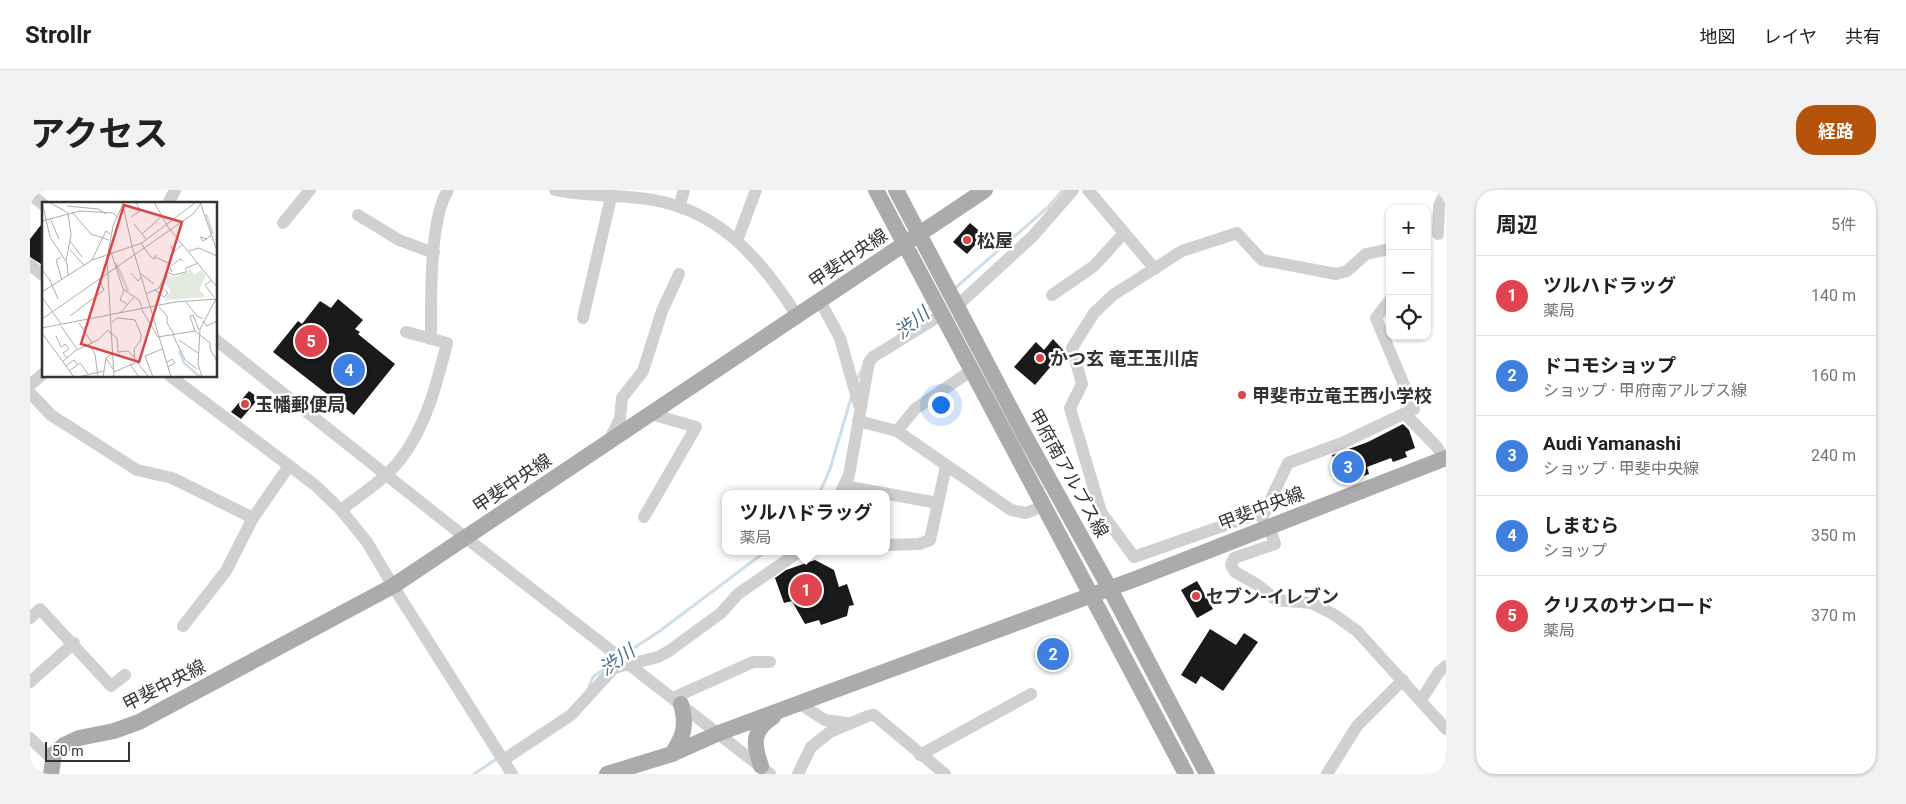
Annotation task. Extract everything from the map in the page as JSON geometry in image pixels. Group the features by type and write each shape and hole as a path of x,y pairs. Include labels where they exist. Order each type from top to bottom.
{"main road":[{"name":"甲府南アルプス線","path":"876,190 1186,774"},
{"name":"甲府南アルプス線","path":"896,190 958,304 1025,436 1110,589 1207,774"},
{"name":"甲斐中央線","path":"52,767 54,754 64,745 79,738 114,731 139,722 393,586 608,444 985,190"},
{"name":"甲斐中央線","path":"794,706 1110,589 1266,521 1445,458"},
{"path":"672,754 682,739 686,721 677,701"},
{"path":"607,774 672,754 720,733 794,706"},
{"path":"765,770 755,746 762,724 794,706"}],"street":[{"path":"169,202 175,190"},
{"path":"283,223 310,190"},
{"path":"431,339 430,295 438,216 448,190"},
{"path":"555,190 611,197 640,198 679,206 701,214 727,231 737,241 780,289 797,316"},
{"path":"679,206 684,190"},
{"path":"737,241 756,190"},
{"path":"958,304 1033,236 1073,190"},
{"path":"1088,190 1154,269"},
{"path":"1437,234 1440,206 1446,191"},
{"path":"30,194 42,203"},
{"path":"583,318 611,197"},
{"path":"358,215 399,240 434,253"},
{"path":"1052,296 1094,266 1124,233"},
{"path":"1266,521 1134,557 1101,512 1070,408 1082,384 1072,348 1094,313 1107,301 1182,251 1237,233 1262,260 1336,274 1347,271 1366,254 1386,250"},
{"path":"30,265 42,274"},
{"path":"608,444 620,419 622,398 643,371 662,311 679,274"},
{"path":"820,300 840,338 859,415"},
{"path":"1386,305 1376,318 1414,409 1342,443 1288,463 1266,521 1274,544 1234,558 1231,565 1236,572 1258,585 1276,600 1311,603 1333,614 1356,631 1446,729"},
{"path":"842,490 849,475 869,362 872,356 941,315"},
{"path":"341,510 386,474 400,460 416,432 436,388 447,343 406,332"},
{"path":"218,342 466,538 720,733 765,770"},
{"path":"897,431 915,409 972,370"},
{"path":"30,385 42,375"},
{"path":"173,378 315,485 341,510 367,542 512,774"},
{"path":"30,393 51,415 137,470 172,478 253,518"},
{"path":"644,517 696,427 651,414"},
{"path":"1405,414 1445,458"},
{"path":"859,415 897,431 1011,510 1026,513 1043,506"},
{"path":"183,626 226,572 253,518 289,466"},
{"path":"890,545 919,544 930,540 946,466"},
{"path":"890,496 938,503"},
{"path":"502,760 571,715 614,668 658,657 669,652 721,613 738,594 794,555"},
{"path":"30,618 40,609 74,643 111,686 125,675"},
{"path":"30,682 74,643"},
{"path":"677,701 753,662 770,662"},
{"path":"1421,700 1446,666"},
{"path":"1327,774 1357,726 1403,680"},
{"path":"920,755 1031,694"},
{"path":"794,706 825,720 838,723 852,722"},
{"path":"798,774 811,747 830,732 852,722 874,716 945,774"},
{"path":"30,738 52,767"}],"building":[{"path":"970,223 984,235 967,254 953,242"},
{"path":"42,224 41,264 30,257 30,239"},
{"path":"338,299 363,320 355,329 360,332 358,334 395,364 354,415 273,352 298,321 302,324 320,301 331,308"},
{"name":"かつ玄 竜王玉川店","path":"1053,339 1064,351 1035,385 1014,367 1036,342 1044,350"},
{"path":"249,391 259,398 241,419 231,412"},
{"path":"1403,424 1409,430 1415,448 1405,452 1407,457 1393,462 1391,458 1367,467 1369,474 1343,483 1332,455 1368,442"},
{"path":"815,560 834,570 839,587 847,584 854,605 849,606 847,616 821,625 819,620 805,624 792,601 784,603 775,578 786,570"},
{"path":"1197,581 1213,609 1197,618 1181,590"},
{"path":"1210,629 1236,645 1244,633 1258,642 1223,691 1201,676 1196,684 1181,675"},
{"path":"1062,642 1067,659 1043,666 1038,649"}],"waterway":[{"name":"渋川","path":"954,289 1048,207 1063,190"},
{"name":"渋川","path":"902,332 932,307"},
{"name":"渋川","path":"857,380 863,367"},
{"name":"渋川","path":"821,490 830,469 852,395"},
{"name":"渋川","path":"623,655 657,633 761,555"},
{"name":"渋川","path":"588,689 593,677 618,659"},
{"name":"渋川","path":"474,774 498,758"}],"place":[{"name":"松屋","path":"967,240"},
{"name":"クリスのサンロード","path":"311,341"},
{"name":"かつ玄 竜王玉川店","path":"1040,358"},
{"name":"しまむら","path":"349,370"},
{"name":"甲斐市立竜王西小学校","path":"1242,395"},
{"name":"玉幡郵便局","path":"245,404"},
{"name":"Audi Yamanashi","path":"1348,467"},
{"name":"ツルハドラッグ","path":"806,590"},
{"name":"セブン-イレブン","path":"1196,596"},
{"name":"ドコモショップ","path":"1053,654"}]}
